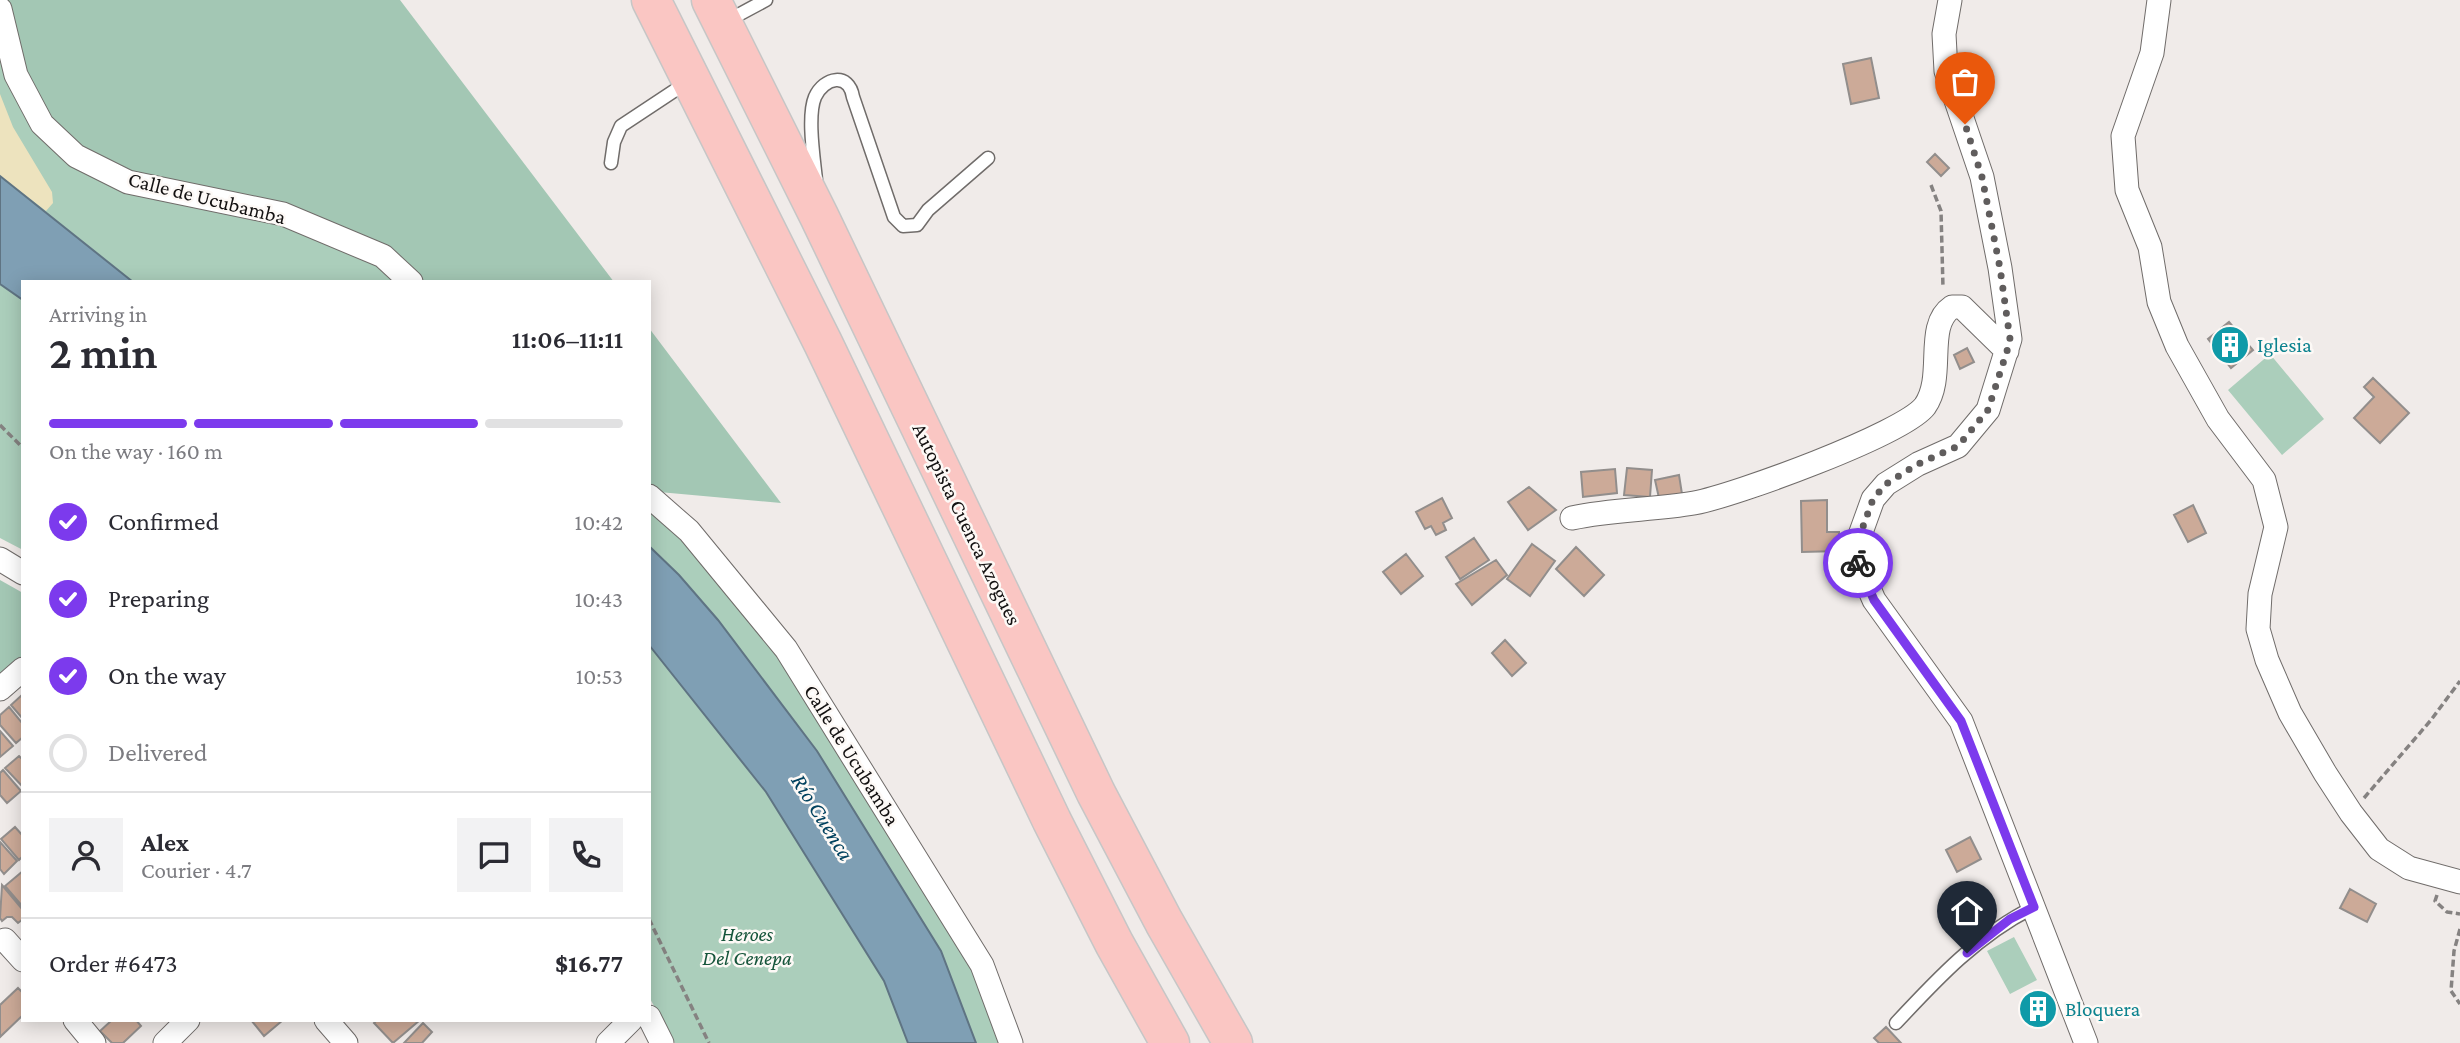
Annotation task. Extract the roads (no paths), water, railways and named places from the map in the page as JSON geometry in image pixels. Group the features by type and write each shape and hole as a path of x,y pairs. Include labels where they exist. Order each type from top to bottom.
{"highway":[{"path":"652,0 823,343 1034,785 1114,943 1170,1043"},
{"name":"Autopista Cuenca Azogues","path":"717,11 819,216 1108,817 1233,1043"}],"street":[{"path":"1950,0 1944,34 1946,71 1982,177 2000,268 2010,339 1988,410 1958,446 1918,464 1886,484 1873,499 1860,535 1858,563 1874,600 1961,721 2086,1043"},
{"path":"2159,0 2152,53 2123,136 2127,190 2150,247 2159,302 2177,346 2218,419 2264,480 2276,527 2260,594 2258,629 2267,660 2290,713 2325,773 2379,849 2409,869 2460,883"},
{"name":"Calle de Ucubamba","path":"0,9 16,75 42,124 76,156 128,182 283,214 383,256 409,280"},
{"path":"1572,518 1696,503 1751,488 1856,446 1907,421 1924,407 1935,384 1937,329 1941,318 1952,307 1962,307 2007,351"},
{"name":"Calle de Ucubamba","path":"651,498 689,531 786,649 982,965 1011,1043"},
{"path":"0,559 21,572"},
{"path":"0,689 21,671"},
{"path":"5,940 21,958"},
{"path":"651,1021 662,1043"},
{"path":"77,1022 94,1043"},
{"path":"165,1043 186,1022"},
{"path":"328,1022 346,1043"},
{"path":"608,1043 629,1022"}],"lane":[{"path":"717,11 766,0"},
{"path":"611,163 614,142 621,126 692,79"},
{"path":"819,216 813,115 815,98 823,86 833,80 844,81 851,88 894,217 903,226 917,225 928,210 988,158"},
{"path":"1896,1023 1945,970 2010,919 2034,907"}],"water":[{"path":"0,176 130,280 21,280 21,299 0,284"},
{"name":"Río Cuenca","path":"651,548 718,620 817,751 941,951 976,1043 908,1043 884,981 766,792 651,648"}],"place":[{"name":"Iglesia","path":"2230,345"},
{"name":"Bloquera","path":"2038,1009"}],"park label":[{"name":"Heroes Del Cenepa","path":"747,946"}]}
